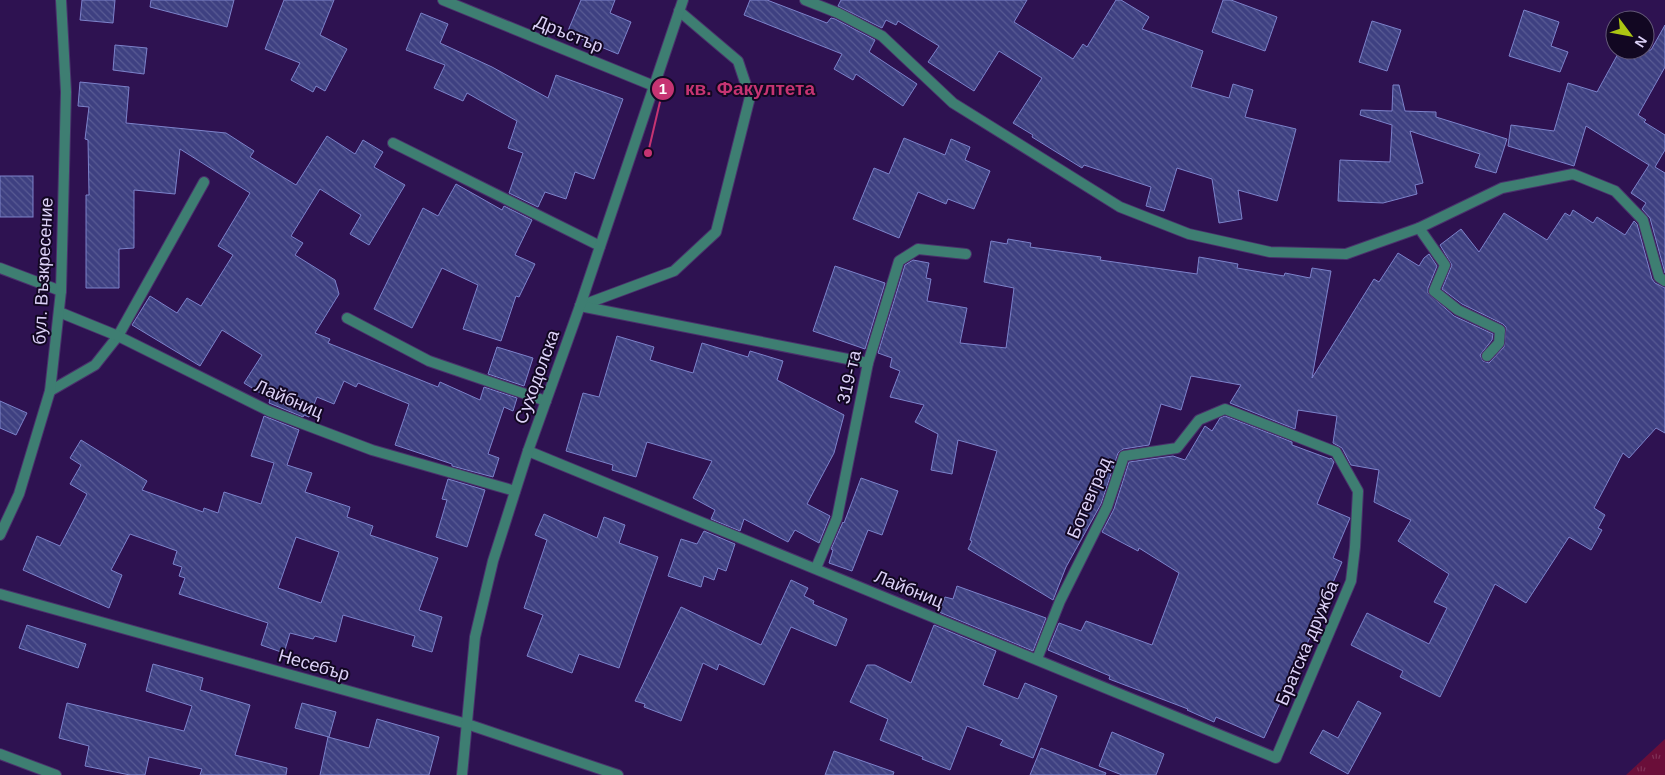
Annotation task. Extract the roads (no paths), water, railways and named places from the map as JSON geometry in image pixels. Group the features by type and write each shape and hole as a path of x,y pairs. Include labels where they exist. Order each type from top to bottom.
{"street":[{"name":"бул. Възкресение","path":"0,535 19,494 50,391 62,291 66,92 61,0"},
{"name":"Дръстър","path":"443,0 654,86"},
{"name":"Суходолска","path":"462,775 476,637 493,561 528,451 580,306 682,0"},
{"path":"805,0 838,13 882,36 953,103 1120,208 1189,234 1270,252 1346,254 1419,228 1502,188 1573,174 1615,191 1643,220 1659,277 1665,281"},
{"path":"580,306 674,272 716,232 750,97 738,61 679,11"},
{"path":"393,143 600,246"},
{"path":"50,391 95,365 118,336 204,182"},
{"path":"1419,228 1445,264 1434,291 1458,310 1500,330 1499,343 1487,356"},
{"name":"319-та","path":"816,568 837,518 868,363 899,261 918,249 966,254"},
{"path":"0,268 62,291"},
{"path":"580,306 868,363"},
{"name":"Лайбниц","path":"59,312 118,336 269,411 372,450 515,491"},
{"path":"347,318 429,361 546,401"},
{"name":"Ботевград","path":"1037,659 1060,601 1107,507 1124,456 1177,448 1199,420 1225,410"},
{"name":"Братска дружба","path":"1225,410 1336,452 1358,491 1351,581 1276,758"},
{"name":"Лайбниц","path":"528,451 1276,758"},
{"name":"Несебър","path":"0,594 467,724 618,775"},
{"path":"0,754 56,775"}],"place":[{"name":"кв. Факултета","path":"648,153"}]}
